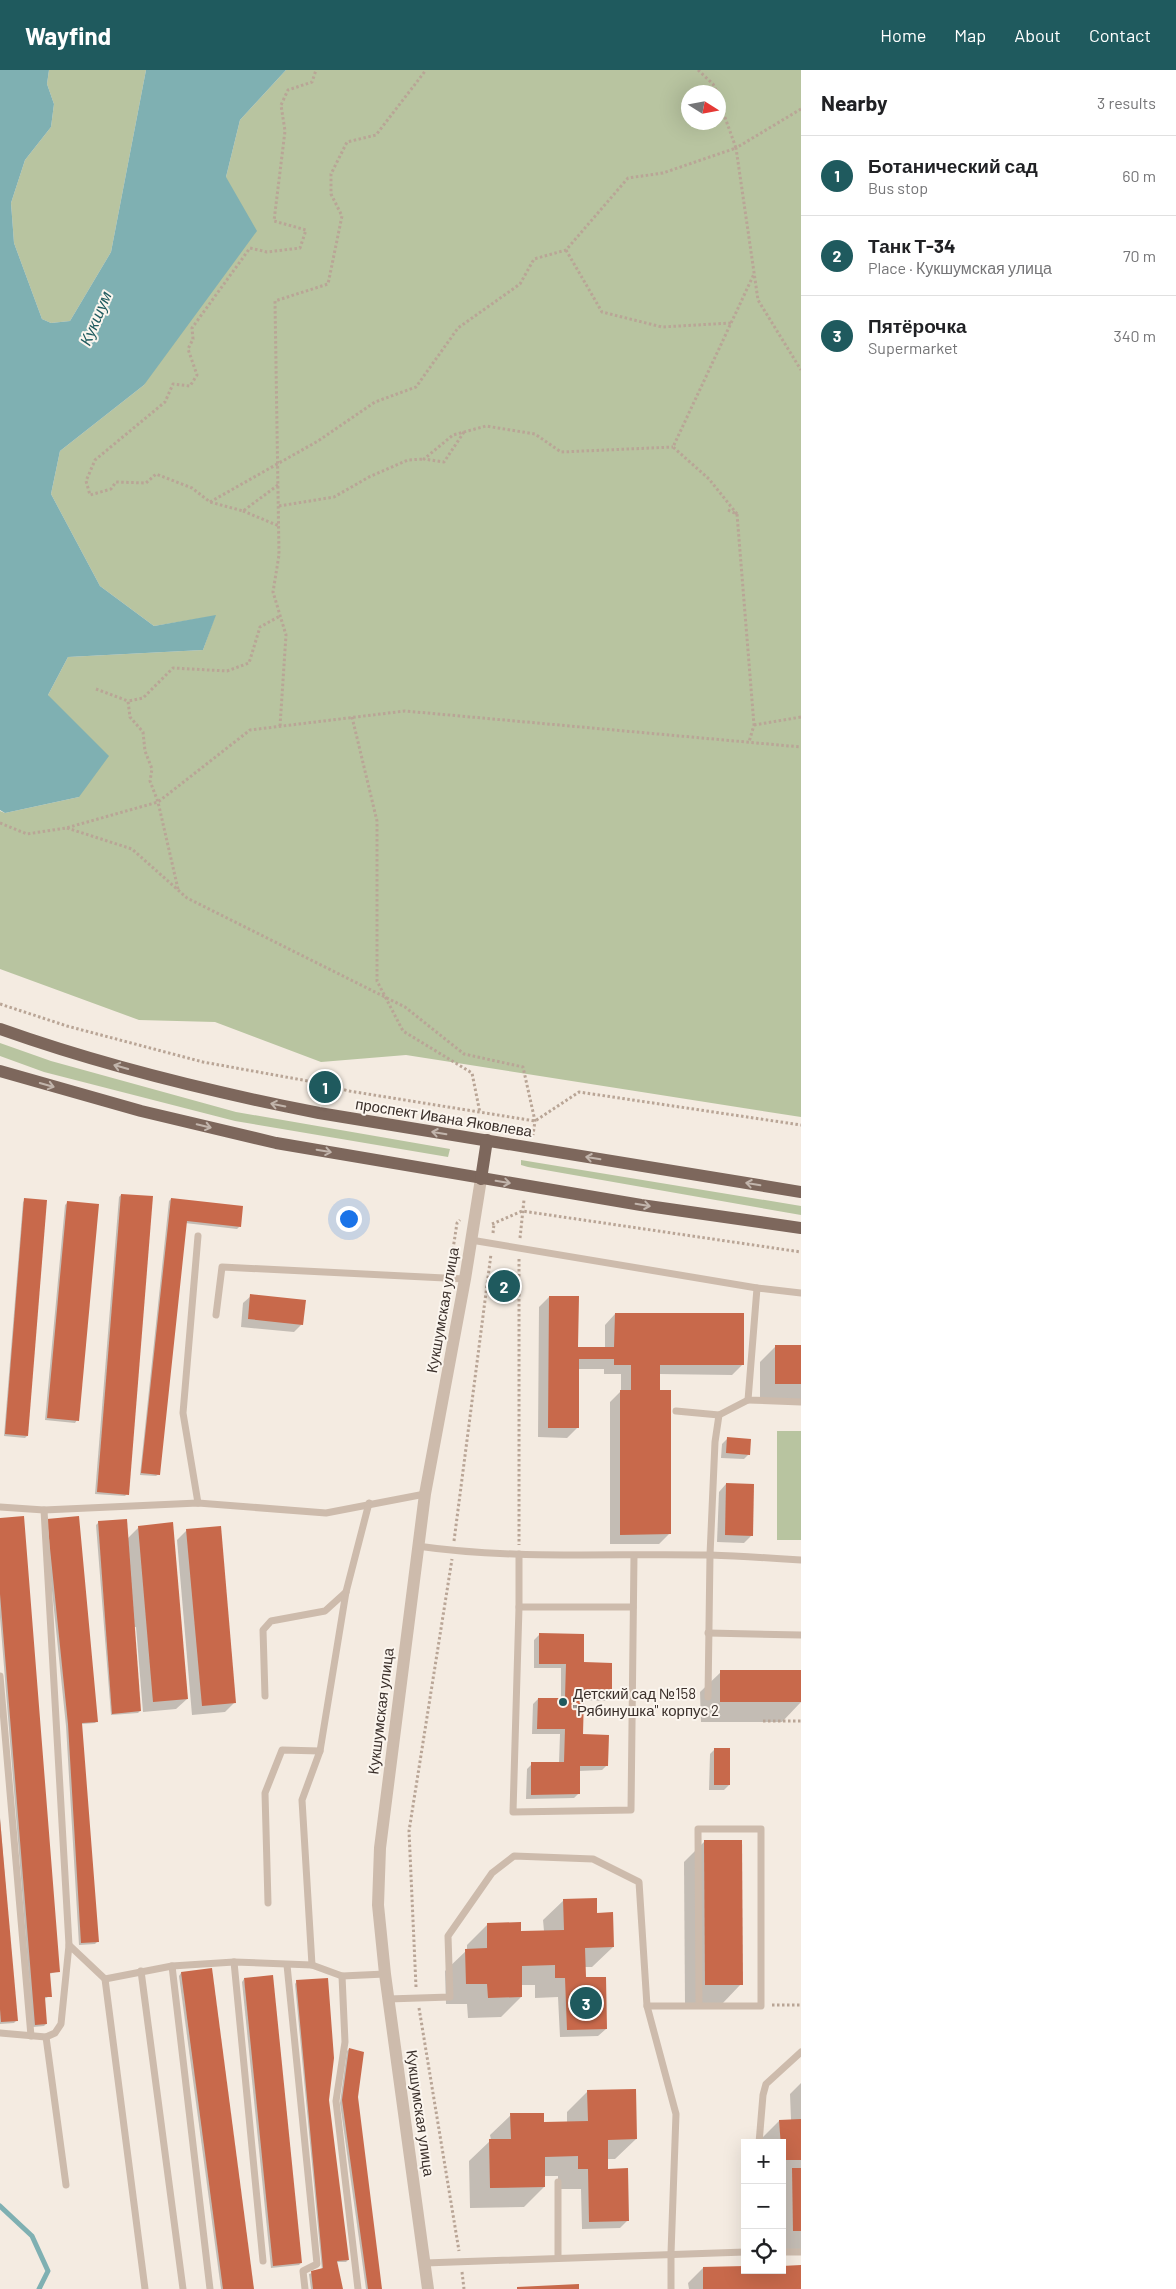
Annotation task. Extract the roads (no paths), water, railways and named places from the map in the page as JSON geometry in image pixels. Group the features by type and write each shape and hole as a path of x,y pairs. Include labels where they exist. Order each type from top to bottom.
{"main road":[{"name":"проспект Ивана Яковлева","path":"0,1029 67,1052 173,1082 319,1114 801,1192"},
{"path":"0,1071 141,1112 267,1140 481,1178 801,1228"},
{"name":"Кукшумская улица","path":"481,1178 487,1140"}],"street":[{"name":"Кукшумская улица","path":"428,2289 385,1974 378,1905 380,1848 417,1546 465,1279 481,1178"}],"lane":[{"path":"198,1236 183,1413 198,1503"},
{"path":"471,1240 757,1288 801,1293"},
{"path":"216,1315 222,1267 465,1279"},
{"path":"748,1400 757,1288"},
{"path":"676,1411 719,1415 748,1400 801,1402"},
{"path":"708,1697 710,1555 715,1442 719,1415"},
{"path":"0,1506 44,1510 198,1503 326,1513 369,1503 425,1494"},
{"path":"312,1965 302,1800 320,1751 346,1592 369,1503"},
{"path":"0,2033 46,2037 55,2034 61,2024 69,1945 44,1510"},
{"path":"417,1546 519,1554 710,1555 801,1560"},
{"path":"519,1554 513,1812 631,1810 634,1556"},
{"path":"265,1696 263,1630 271,1621 325,1611 346,1592"},
{"path":"519,1607 633,1607"},
{"path":"708,1633 801,1635"},
{"path":"0,1676 31,2036"},
{"path":"268,1903 265,1793 282,1750 320,1751"},
{"path":"647,2006 699,2006 761,2006 761,1829 698,1829 699,2006"},
{"path":"388,1999 450,1997 448,1936 492,1873 514,1856 592,1859 639,1882 647,2006 676,2114 671,2289"},
{"path":"69,1945 105,1979 145,2289"},
{"path":"105,1979 172,1966 234,1962 312,1965 342,1976 385,1974"},
{"path":"234,1962 263,2261"},
{"path":"287,1965 318,2264 303,2271 305,2289"},
{"path":"172,1966 210,2289"},
{"path":"141,1971 183,2289"},
{"path":"342,1976 345,2042 336,2101 358,2289"},
{"path":"46,2037 66,2185"},
{"path":"760,2139 762,2095 766,2084 801,2052"},
{"path":"558,2182 558,2258"},
{"path":"425,2263 741,2252"},
{"path":"786,2252 801,2252"}],"water":[{"path":"0,70 49,70 47,84 54,104 51,127 25,160 11,203 14,243 42,319 51,323 70,321 111,252 146,70 286,70 240,120 226,177 257,231 144,385 60,451 51,494 100,586 154,626 216,615 203,650 68,657 48,695 109,756 79,797 5,813 0,810"}],"waterway":[{"name":"Кукшум","path":"0,2206 32,2236 48,2271 39,2289"}],"place":[{"name":"Ботанический сад","path":"325,1087"},
{"name":"Танк Т-34","path":"504,1286"},
{"name":"Детский сад №158 \"Рябинушка\" корпус 2","path":"563,1702"},
{"name":"Пятёрочка","path":"586,2003"}]}
